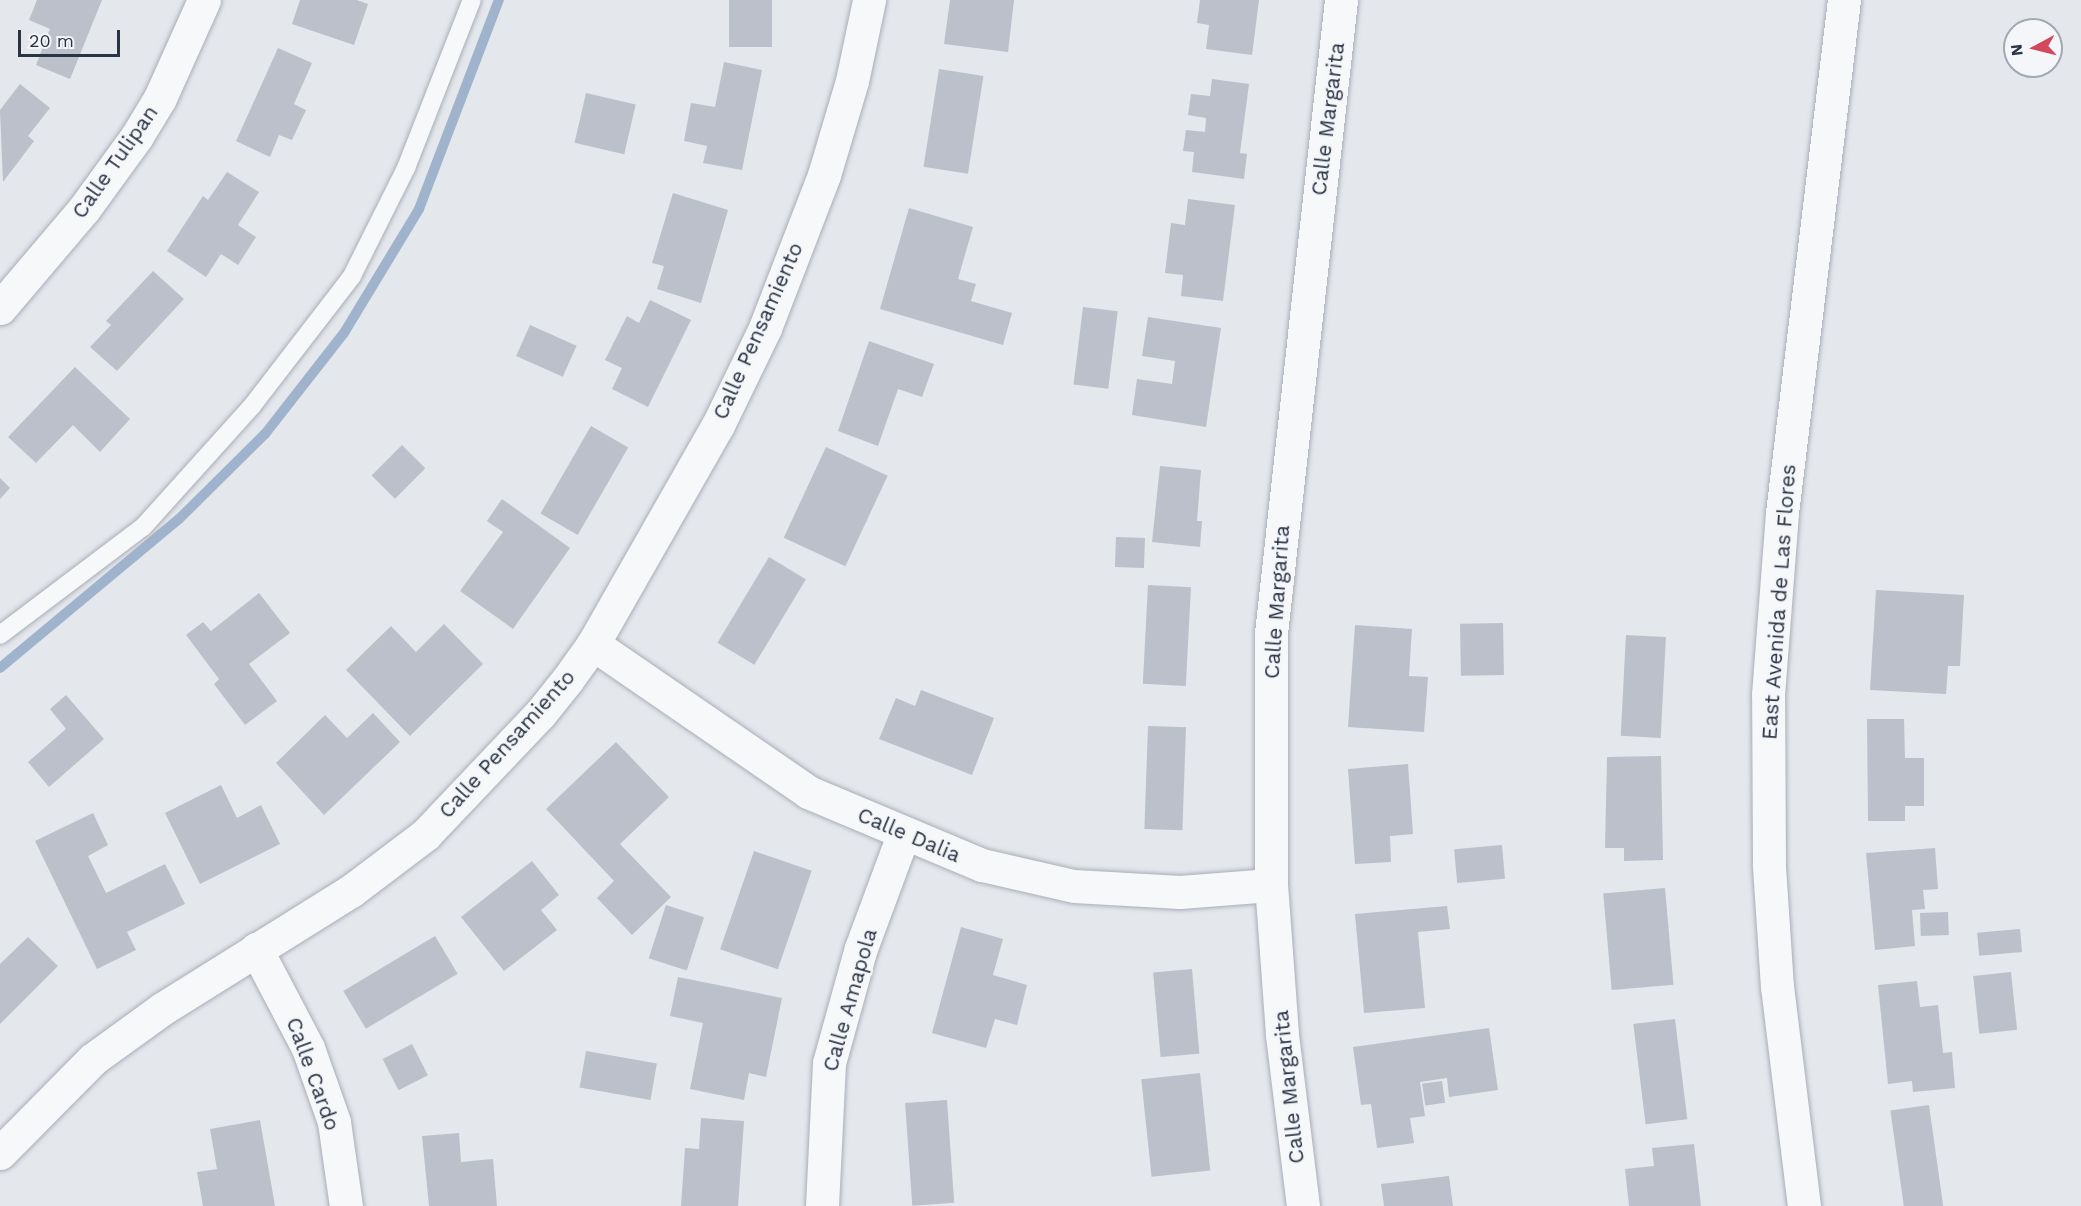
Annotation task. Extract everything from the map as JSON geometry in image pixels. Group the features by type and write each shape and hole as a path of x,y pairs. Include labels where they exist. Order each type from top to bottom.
{"street":[{"name":"Calle Tulipan","path":"0,308 84,209 137,136 160,98 204,0"},
{"name":"Calle Pensamiento","path":"0,1153 93,1059 256,949 351,891 425,835 540,714 593,644 718,425 765,328 824,175 852,81 869,0"},
{"name":"Calle Margarita","path":"1303,1206 1282,1034 1271,885 1271,633 1341,0"},
{"name":"East Avenida de Las Flores","path":"1804,1206 1777,987 1769,865 1768,694 1782,513 1844,0"},
{"name":"Calle Dalia","path":"593,644 808,792 903,835 982,865 1074,886 1180,892 1271,885"},
{"name":"Calle Amapola","path":"822,1206 829,1063 861,948 903,835"},
{"name":"Calle Cardo","path":"256,949 312,1058 334,1122 346,1206"}],"lane":[{"path":"0,635 144,527 252,406 352,276 406,168 472,0"}],"building":[{"path":"37,0 102,0 70,79 36,65 50,29 29,20"},
{"path":"300,0 357,0 368,4 354,45 292,24"},
{"path":"729,0 772,0 772,47 729,47"},
{"path":"950,0 1014,0 1008,52 944,44"},
{"path":"1200,0 1259,0 1252,55 1206,49 1209,25 1197,23"},
{"path":"278,48 312,63 294,104 306,110 292,140 279,135 270,157 236,141"},
{"path":"724,62 762,70 742,170 703,163 707,146 684,141 691,103 715,107"},
{"path":"939,69 983,76 968,174 924,167"},
{"path":"1212,79 1249,84 1240,153 1247,154 1244,179 1192,172 1194,152 1183,151 1186,130 1205,132 1206,118 1188,115 1191,94 1210,96"},
{"path":"20,84 50,108 28,136 34,141 3,182 0,110"},
{"path":"586,93 636,104 624,154 575,143"},
{"path":"227,172 259,192 238,225 256,237 238,265 221,254 206,277 167,251 203,196 208,200"},
{"path":"673,193 728,210 701,303 657,289 664,266 652,263"},
{"path":"1188,199 1235,205 1223,301 1181,296 1183,275 1165,273 1171,223 1185,225"},
{"path":"909,208 973,227 958,279 976,284 971,301 1012,313 1003,345 880,309"},
{"path":"153,271 184,299 117,371 90,347 111,325 106,321"},
{"path":"650,300 691,320 648,407 612,389 622,368 605,360 627,316 639,323"},
{"path":"1083,307 1118,311 1108,389 1073,384"},
{"path":"1148,317 1221,328 1206,427 1132,415 1137,379 1172,384 1175,361 1142,356"},
{"path":"530,325 577,346 563,377 516,356"},
{"path":"869,341 934,364 922,397 898,389 878,446 838,431"},
{"path":"75,367 130,419 100,452 73,425 36,463 8,437"},
{"path":"591,426 628,447 578,535 540,513"},
{"path":"402,445 425,468 395,499 372,475"},
{"path":"826,447 888,476 845,566 784,538"},
{"path":"1160,466 1201,470 1197,521 1202,521 1200,547 1152,542"},
{"path":"0,478 10,488 0,499"},
{"path":"502,499 570,548 513,629 460,591 503,532 487,521"},
{"path":"1116,537 1145,538 1144,568 1115,567"},
{"path":"769,557 806,579 754,665 717,643"},
{"path":"1148,585 1191,587 1186,686 1143,684"},
{"path":"1876,590 1964,595 1960,666 1948,666 1946,694 1870,690"},
{"path":"259,593 290,633 249,664 277,701 245,725 214,684 219,679 186,635 203,622 211,631"},
{"path":"1503,623 1504,675 1461,676 1460,624"},
{"path":"444,624 483,664 410,736 346,670 391,626 416,652"},
{"path":"1355,625 1412,629 1409,676 1428,677 1424,732 1348,727"},
{"path":"1626,635 1666,637 1661,738 1621,736"},
{"path":"921,690 994,718 972,775 879,739 896,698 915,706"},
{"path":"66,695 104,739 49,787 28,762 66,729 50,709"},
{"path":"373,713 400,742 324,815 276,763 325,715 347,738"},
{"path":"1867,719 1904,719 1905,758 1924,758 1924,806 1905,806 1905,821 1868,821"},
{"path":"1148,726 1186,727 1182,830 1144,829"},
{"path":"616,742 669,797 620,844 671,897 632,935 597,898 614,881 546,809"},
{"path":"1661,756 1663,860 1624,861 1624,848 1605,848 1607,757"},
{"path":"1408,764 1413,834 1390,836 1391,862 1355,864 1348,769"},
{"path":"221,785 237,818 261,805 280,844 200,884 165,813"},
{"path":"93,813 108,845 88,856 106,893 165,864 185,904 127,932 136,950 97,969 35,841"},
{"path":"1502,845 1505,879 1457,883 1454,849"},
{"path":"1935,848 1938,889 1923,890 1925,909 1912,910 1915,946 1875,950 1866,853"},
{"path":"754,851 812,871 778,969 720,949"},
{"path":"532,861 559,895 541,910 557,930 504,971 461,917"},
{"path":"1665,888 1673,985 1612,990 1603,893"},
{"path":"666,905 704,917 687,971 649,958"},
{"path":"1447,906 1450,929 1418,932 1425,1008 1364,1013 1355,914"},
{"path":"1948,912 1949,935 1921,936 1920,913"},
{"path":"961,927 1003,939 993,975 1027,985 1017,1025 995,1019 986,1048 932,1033"},
{"path":"2020,929 2022,952 1979,956 1977,933"},
{"path":"435,936 458,974 366,1029 343,991"},
{"path":"28,937 58,966 0,1024 0,964"},
{"path":"1192,969 1199,1054 1161,1057 1153,972"},
{"path":"2011,972 2017,1030 1979,1034 1973,976"},
{"path":"678,977 782,998 766,1077 749,1073 744,1100 690,1089 703,1023 670,1016"},
{"path":"1917,981 1920,1007 1938,1005 1943,1053 1952,1052 1955,1088 1913,1092 1912,1081 1888,1084 1878,985"},
{"path":"1675,1019 1687,1119 1646,1124 1633,1024"},
{"path":"1489,1028 1498,1090 1449,1097 1447,1078 1420,1082 1425,1116 1410,1118 1414,1143 1377,1148 1371,1104 1361,1105 1353,1047"},
{"path":"412,1044 428,1075 398,1090 383,1059"},
{"path":"586,1051 657,1064 650,1100 580,1087"},
{"path":"1200,1073 1210,1170 1152,1177 1141,1079"},
{"path":"1442,1081 1445,1103 1425,1106 1422,1084"},
{"path":"947,1100 954,1203 912,1206 905,1103"},
{"path":"1929,1105 1943,1206 1904,1206 1890,1110"},
{"path":"701,1118 744,1121 738,1206 681,1206 685,1148 699,1149"},
{"path":"260,1120 275,1206 203,1206 197,1172 217,1169 210,1129"},
{"path":"459,1133 461,1162 493,1159 497,1206 429,1206 422,1136"},
{"path":"1694,1144 1701,1206 1629,1206 1625,1169 1654,1166 1652,1148"},
{"path":"1449,1176 1453,1206 1384,1206 1381,1184"}],"waterway":[{"path":"0,668 179,519 265,434 344,333 419,209 499,0"}]}
